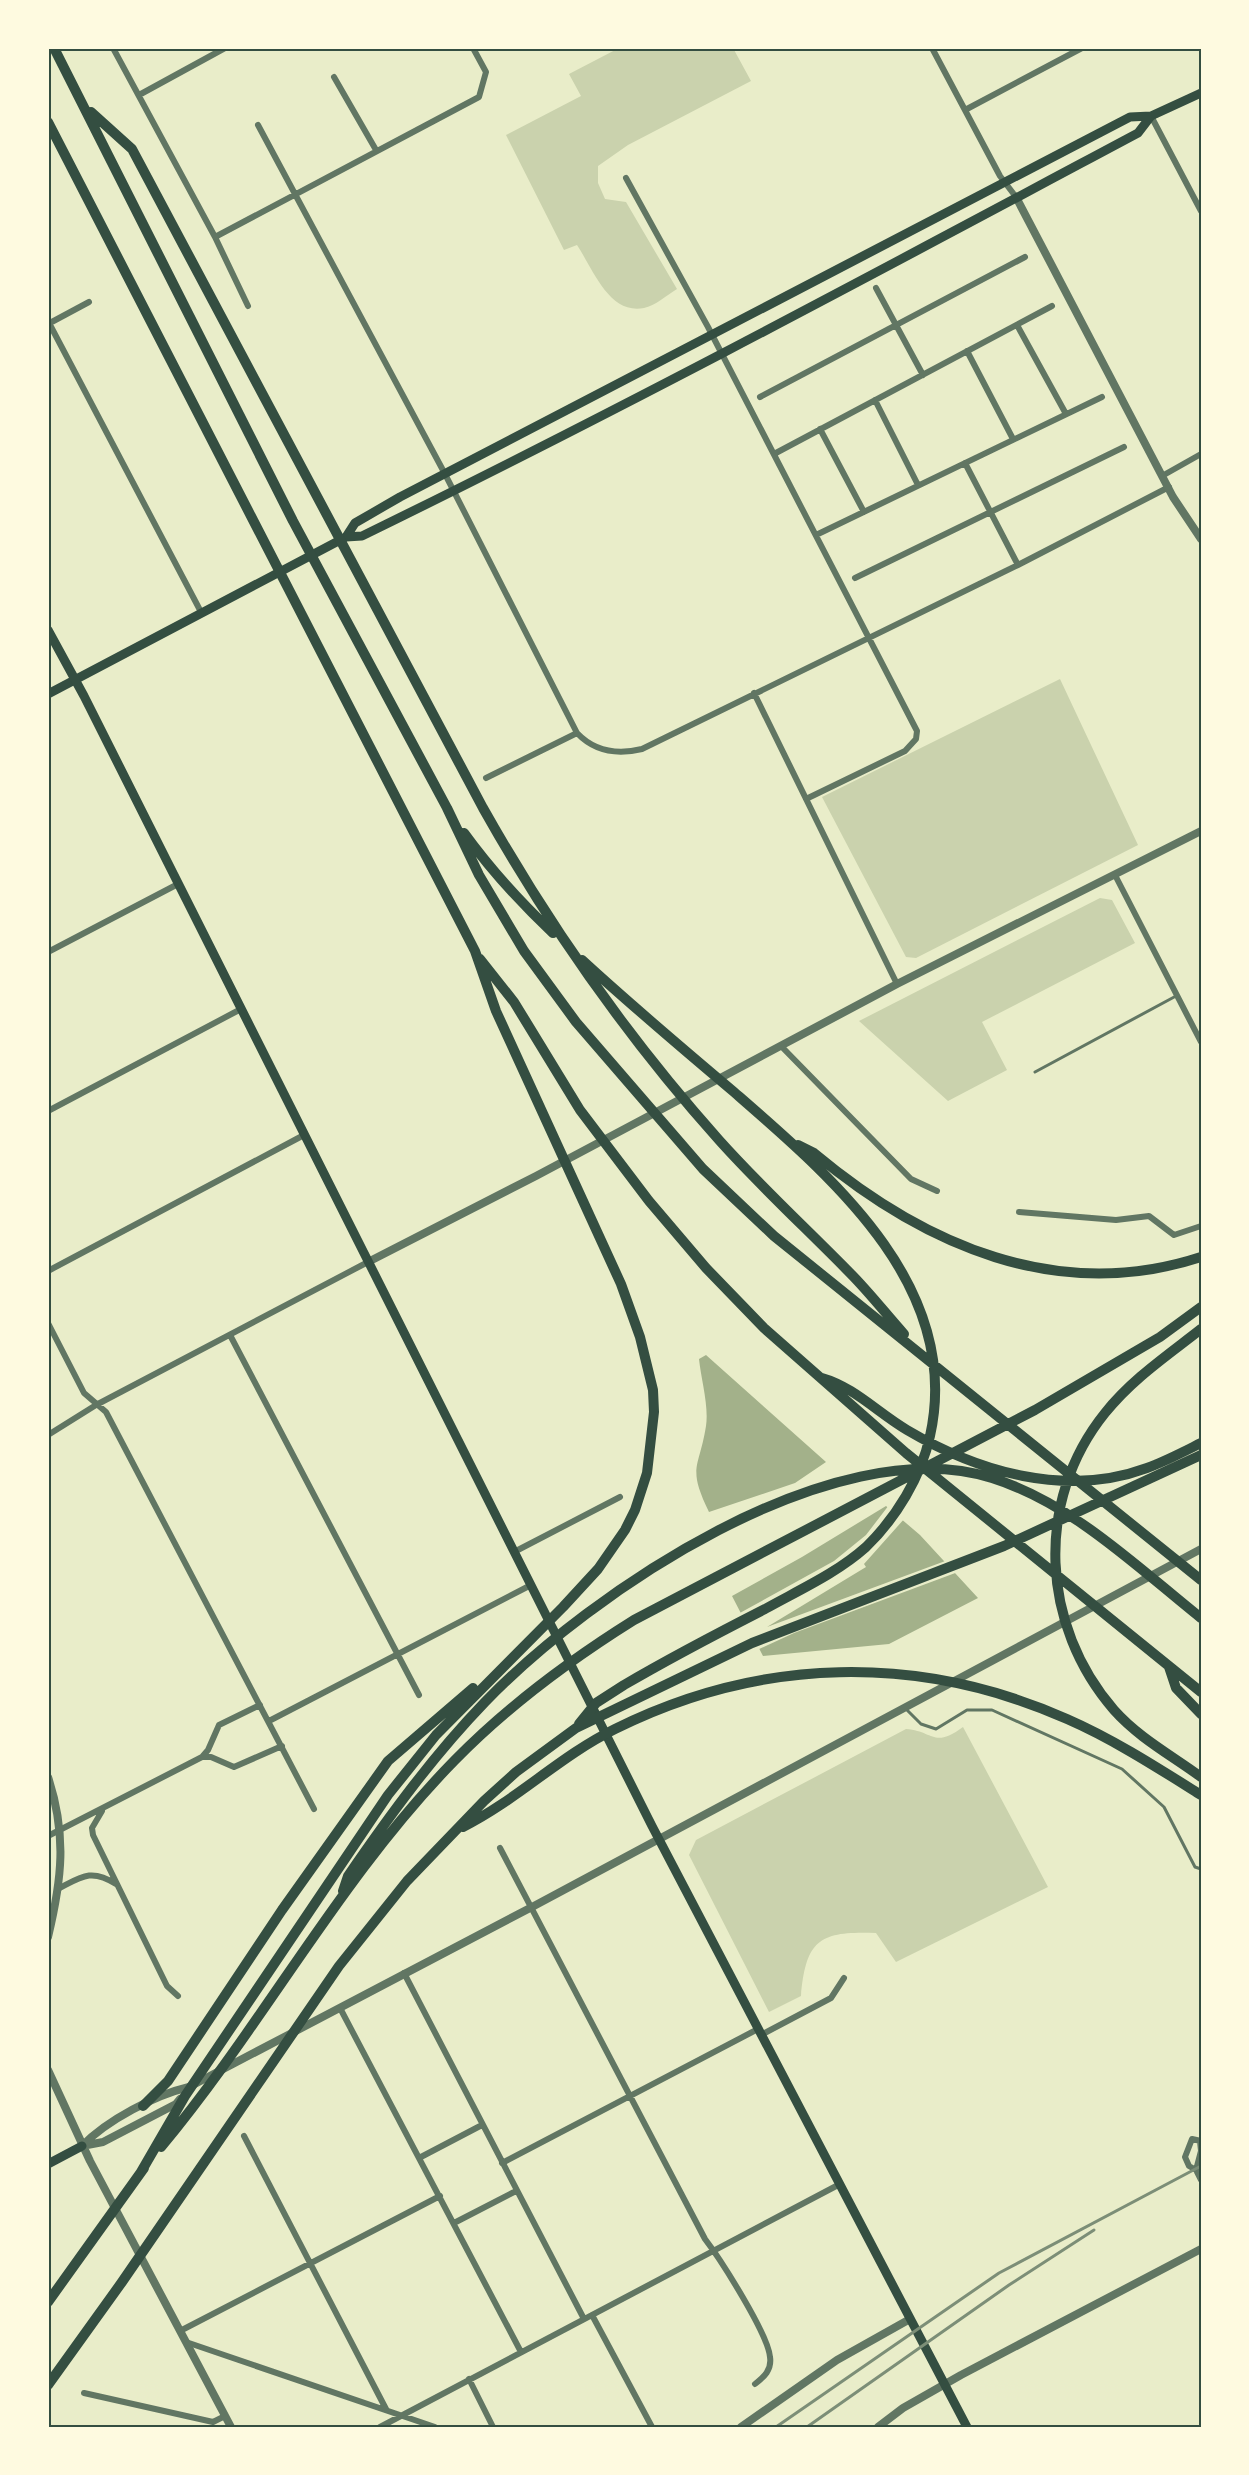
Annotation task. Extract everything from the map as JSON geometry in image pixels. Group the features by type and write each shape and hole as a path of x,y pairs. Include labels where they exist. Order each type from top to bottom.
{"highway":[{"path":"54,48 327,588 447,808 479,875 524,951 576,1022 703,1169 734,1199 805,1262 1201,1580"},
{"path":"86,108 132,149 488,818 542,909 645,1052 713,1134 783,1208 851,1273 917,1350"},
{"path":"48,122 294,605 475,951 496,1011 621,1284 640,1337 653,1390 654,1412 647,1473 635,1510 625,1530 582,1588 436,1735 393,1787 185,2096 141,2172"},
{"path":"447,808 490,868 521,903 607,983 789,1141 853,1205 897,1262 926,1324 934,1358 936,1383 927,1450 902,1502 878,1533 847,1562 806,1587 624,1685 596,1703 576,1728"},
{"path":"475,951 514,1002 580,1110 627,1172 706,1268 764,1328 906,1453 1201,1692"},
{"path":"789,1141 814,1153 927,1230 993,1258 1046,1270 1100,1274 1153,1270 1201,1257"},
{"path":"48,2302 141,2172 198,2103 342,1897 455,1760 535,1690 580,1655 634,1620 1035,1410 1160,1337 1201,1307"},
{"path":"1201,1329 1133,1383 1093,1430 1078,1454 1065,1488 1057,1516 1054,1548 1056,1585 1063,1619 1089,1677 1115,1711 1131,1727 1201,1777"},
{"path":"819,1377 842,1384 884,1415 925,1440 971,1461 1023,1477 1082,1480 1116,1476 1146,1468 1201,1443"},
{"path":"48,2385 122,2282 339,1966 408,1881 455,1831 500,1786 552,1744 576,1728 775,1633 938,1573 1041,1530 1201,1455"},
{"path":"342,1897 348,1876 421,1775 479,1709 514,1675 614,1595 716,1533 814,1490 858,1478 916,1469 943,1469 991,1478 1044,1502 1106,1542 1201,1618"},
{"path":"143,2106 168,2080 282,1910 388,1761 439,1715 504,1664"},
{"path":"1169,1667 1176,1688 1201,1714"},
{"path":"455,1831 495,1812 562,1760 612,1730 686,1698 765,1679 854,1671 937,1679 976,1687 1041,1708 1093,1732 1201,1795"}],"main road":[{"path":"346,537 355,523 445,474 1130,117 1151,116 1201,93"},
{"path":"48,694 346,537 362,536 454,492 722,353 1138,133 1151,116"},
{"path":"48,630 658,1840 967,2427"},
{"path":"48,2164 82,2146"}],"street":[{"path":"113,48 215,237 248,306"},
{"path":"139,95 225,48"},
{"path":"215,237 479,97 486,72 473,48"},
{"path":"932,48 1005,182 1016,197 1162,476 1201,539"},
{"path":"965,110 1083,48"},
{"path":"334,76 376,150"},
{"path":"1151,116 1201,212"},
{"path":"258,126 445,474 577,733 588,745 618,752 642,749 1018,565 1169,488"},
{"path":"626,178 722,353 917,731 916,739 905,751 806,799"},
{"path":"760,397 1025,257"},
{"path":"876,288 923,375"},
{"path":"89,302 48,322 201,612"},
{"path":"774,454 1052,306"},
{"path":"1017,325 1066,414"},
{"path":"967,351 1013,440"},
{"path":"816,536 1102,397"},
{"path":"875,400 918,485"},
{"path":"820,429 864,512"},
{"path":"855,578 991,514 1124,447"},
{"path":"1162,476 1201,454"},
{"path":"965,463 1018,565"},
{"path":"754,693 897,984"},
{"path":"486,778 577,733"},
{"path":"48,1436 96,1405 536,1176 897,984 1201,831"},
{"path":"1115,875 1201,1042"},
{"path":"48,952 178,884"},
{"path":"48,1111 241,1009"},
{"path":"781,1046 910,1179 937,1191"},
{"path":"48,1271 304,1135"},
{"path":"1019,1212 1116,1220 1149,1216 1174,1235 1201,1226"},
{"path":"48,1323 84,1393 106,1412 314,1809"},
{"path":"230,1335 419,1695"},
{"path":"514,1552 620,1497"},
{"path":"82,2146 97,2130 171,2091 189,2087 532,1907 1201,1549"},
{"path":"268,1721 531,1585"},
{"path":"48,1836 202,1757 208,1750 219,1725 260,1705"},
{"path":"202,1757 211,1757 234,1767 282,1746"},
{"path":"48,1777 62,1830 57,1888 48,1937"},
{"path":"103,1809 94,1825 93,1835 167,1986 178,1996"},
{"path":"500,1848 705,2239 714,2251 768,2349 770,2367 755,2384"},
{"path":"57,1888 91,1874 100,1875 116,1884"},
{"path":"404,1973 584,2319"},
{"path":"502,2163 631,2096 831,1998 844,1978"},
{"path":"340,2008 521,2352"},
{"path":"48,2070 82,2146 231,2427"},
{"path":"82,2146 103,2142 176,2104 189,2087"},
{"path":"419,2158 482,2125"},
{"path":"244,2136 386,2409"},
{"path":"1196,2170 1201,2141 1192,2139 1185,2157 1189,2166 1196,2170 1201,2180"},
{"path":"380,2427 840,2184"},
{"path":"454,2223 516,2191"},
{"path":"180,2331 440,2196"},
{"path":"878,2427 903,2408 1201,2249"},
{"path":"592,2315 652,2427"},
{"path":"741,2427 837,2360 910,2319"},
{"path":"186,2342 435,2427"},
{"path":"469,2379 493,2427"},
{"path":"84,2393 213,2422 225,2416"}],"lane":[{"path":"1035,1072 1178,995"},
{"path":"905,1707 921,1724 936,1729 967,1710 992,1710 1122,1769 1164,1807 1195,1868 1201,1869"}],"shaded area":[{"path":"619,48 733,48 751,81 628,145 598,166 598,183 605,199 626,202 677,289 657,303 644,308 632,308 612,297 603,288 577,245 564,250 506,135 581,96 569,74"},
{"path":"1060,679 1138,845 916,958 906,957 822,797"},
{"path":"1100,898 1112,900 1135,943 982,1022 1007,1070 948,1101 859,1021"},
{"path":"706,1355 826,1462 795,1483 709,1512 698,1485 697,1476 707,1418 699,1359"},
{"path":"886,1506 920,1535 978,1598 889,1644 763,1656 732,1596"},
{"path":"963,1727 1048,1887 896,1962 876,1933 841,1934 829,1937 819,1942 812,1950 803,1977 801,1996 769,2012 689,1855 696,1840 906,1729 939,1738"}],"pier":[{"path":"889,1505 905,1518 864,1564 866,1567 767,1627 948,1560 958,1572 794,1633 757,1650 738,1614 834,1561 866,1535"}],"railway":[{"path":"776,2427 999,2273 1201,2166"},
{"path":"807,2427 1009,2285 1094,2230"}]}
